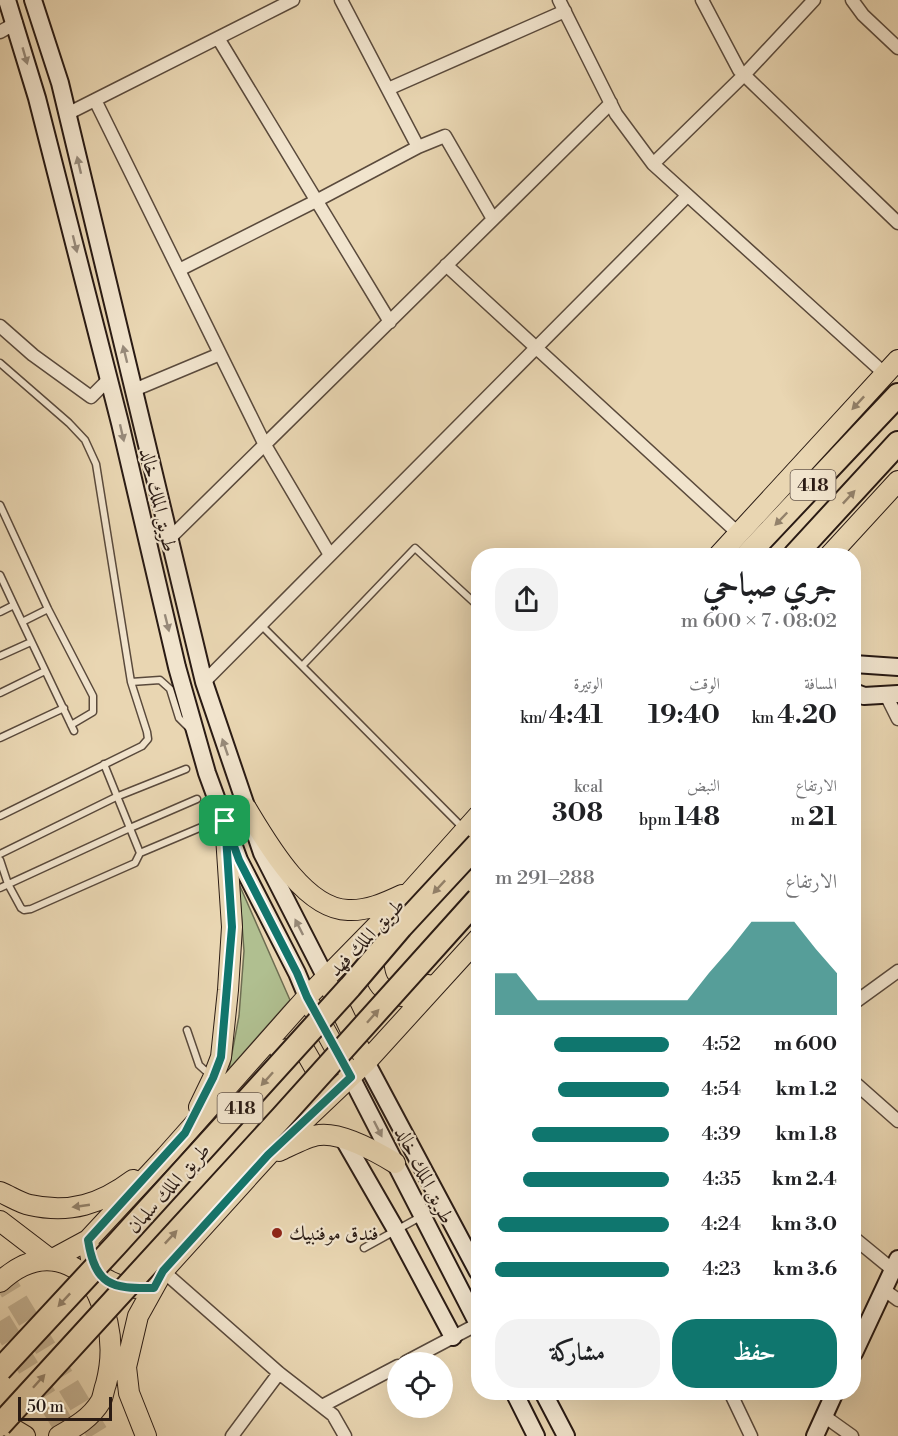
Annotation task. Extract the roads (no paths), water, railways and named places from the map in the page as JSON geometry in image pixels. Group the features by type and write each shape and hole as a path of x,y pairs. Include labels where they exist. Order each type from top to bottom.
{"highway":[{"name":"418","path":"754,548 898,395"},
{"name":"418","path":"801,548 898,443"},
{"name":"طريق الملك سلمان","path":"0,1370 350,987 401,927 471,834"},
{"name":"طريق الملك سلمان","path":"0,1423 282,1117 471,907"}],"main road":[{"name":"طريق الملك خالد","path":"7,0 16,23 40,109 109,379 150,558 207,773 239,860 307,997"},
{"name":"طريق الملك خالد","path":"33,0 60,83 204,682 262,853 326,978"},
{"path":"726,548 892,367"},
{"path":"836,548 898,481"},
{"path":"861,664 898,667"},
{"path":"861,695 892,694"},
{"path":"246,808 271,848 295,879 325,904 347,910 375,907 408,894"},
{"path":"185,1133 221,1057 232,927 225,821"},
{"name":"طريق الملك فهد","path":"0,1282 14,1269 36,1261 51,1260 88,1240 307,997 471,833"},
{"path":"408,894 373,944 373,971 380,986 392,996 414,998 471,947"},
{"path":"268,1155 366,1062 471,947"},
{"path":"326,978 366,1062"},
{"path":"307,997 351,1077"},
{"path":"59,1436 83,1423 101,1401 111,1368 159,1279 311,1104 320,1077 305,1051 288,1049 268,1053 185,1133"},
{"name":"طريق الملك خالد","path":"366,1062 471,1259"},
{"name":"طريق الملك خالد","path":"351,1077 471,1310"},
{"path":"268,1155 320,1135 343,1138 373,1150 395,1163"},
{"path":"343,1138 396,1230 453,1337"},
{"path":"0,1192 29,1205 59,1209 90,1205 116,1193 166,1156"},
{"path":"0,1221 51,1260 65,1263 90,1280 105,1310 110,1333 111,1368 127,1417 139,1436"},
{"path":"88,1240 91,1261 100,1277 128,1288 159,1279"},
{"path":"861,1338 895,1264"},
{"path":"138,1316 126,1367 129,1393 146,1436"},
{"path":"518,1400 536,1436"},
{"path":"547,1400 566,1436"},
{"path":"815,1436 832,1400"},
{"path":"0,1423 25,1436"}],"street":[{"path":"67,114 293,0"},
{"path":"341,0 418,147"},
{"path":"702,0 739,70 898,223"},
{"path":"652,164 744,75 814,0"},
{"path":"852,0 898,48"},
{"path":"388,89 562,5 616,114 652,164 687,196 892,367"},
{"path":"0,32 16,23"},
{"path":"218,38 390,322"},
{"path":"95,100 265,445 330,555"},
{"path":"170,538 610,103"},
{"path":"179,270 418,147 445,136 493,219"},
{"path":"204,682 687,196"},
{"path":"446,265 739,534"},
{"path":"0,326 33,355 91,396 109,379"},
{"path":"134,390 220,354"},
{"path":"892,694 898,719"},
{"path":"861,998 898,971"},
{"path":"861,1088 898,1121"},
{"path":"861,1242 895,1264"},
{"path":"159,1279 333,1415 345,1436"},
{"path":"883,1289 898,1300"},
{"path":"425,1352 471,1328"},
{"path":"322,1406 387,1372"},
{"path":"232,1436 279,1373"},
{"path":"734,1400 751,1436"},
{"path":"824,1416 852,1436"}],"lane":[{"path":"0,363 69,423 85,440 96,464 131,682 148,739 142,746 0,816"},
{"path":"0,505 48,609 93,696 93,712 73,728 0,575"},
{"path":"302,666 415,548 471,600"},
{"path":"0,612 14,605"},
{"path":"22,622 48,609"},
{"path":"261,625 471,827"},
{"path":"0,656 31,642"},
{"path":"0,693 45,671"},
{"path":"131,682 160,680 170,689 179,718 196,732"},
{"path":"0,738 64,708"},
{"path":"104,765 140,853"},
{"path":"0,854 116,796 186,770"},
{"path":"0,888 197,799"},
{"path":"0,860 8,884 21,908 31,909 135,863 140,853 204,826"},
{"path":"187,1030 199,1065 213,1078"},
{"path":"364,1248 423,1216"}],"tunnel":[{"path":"0,1273 99,1436"},
{"path":"0,1321 70,1436"}],"place":[{"name":"فندق موفنبيك","path":"277,1233"}]}
